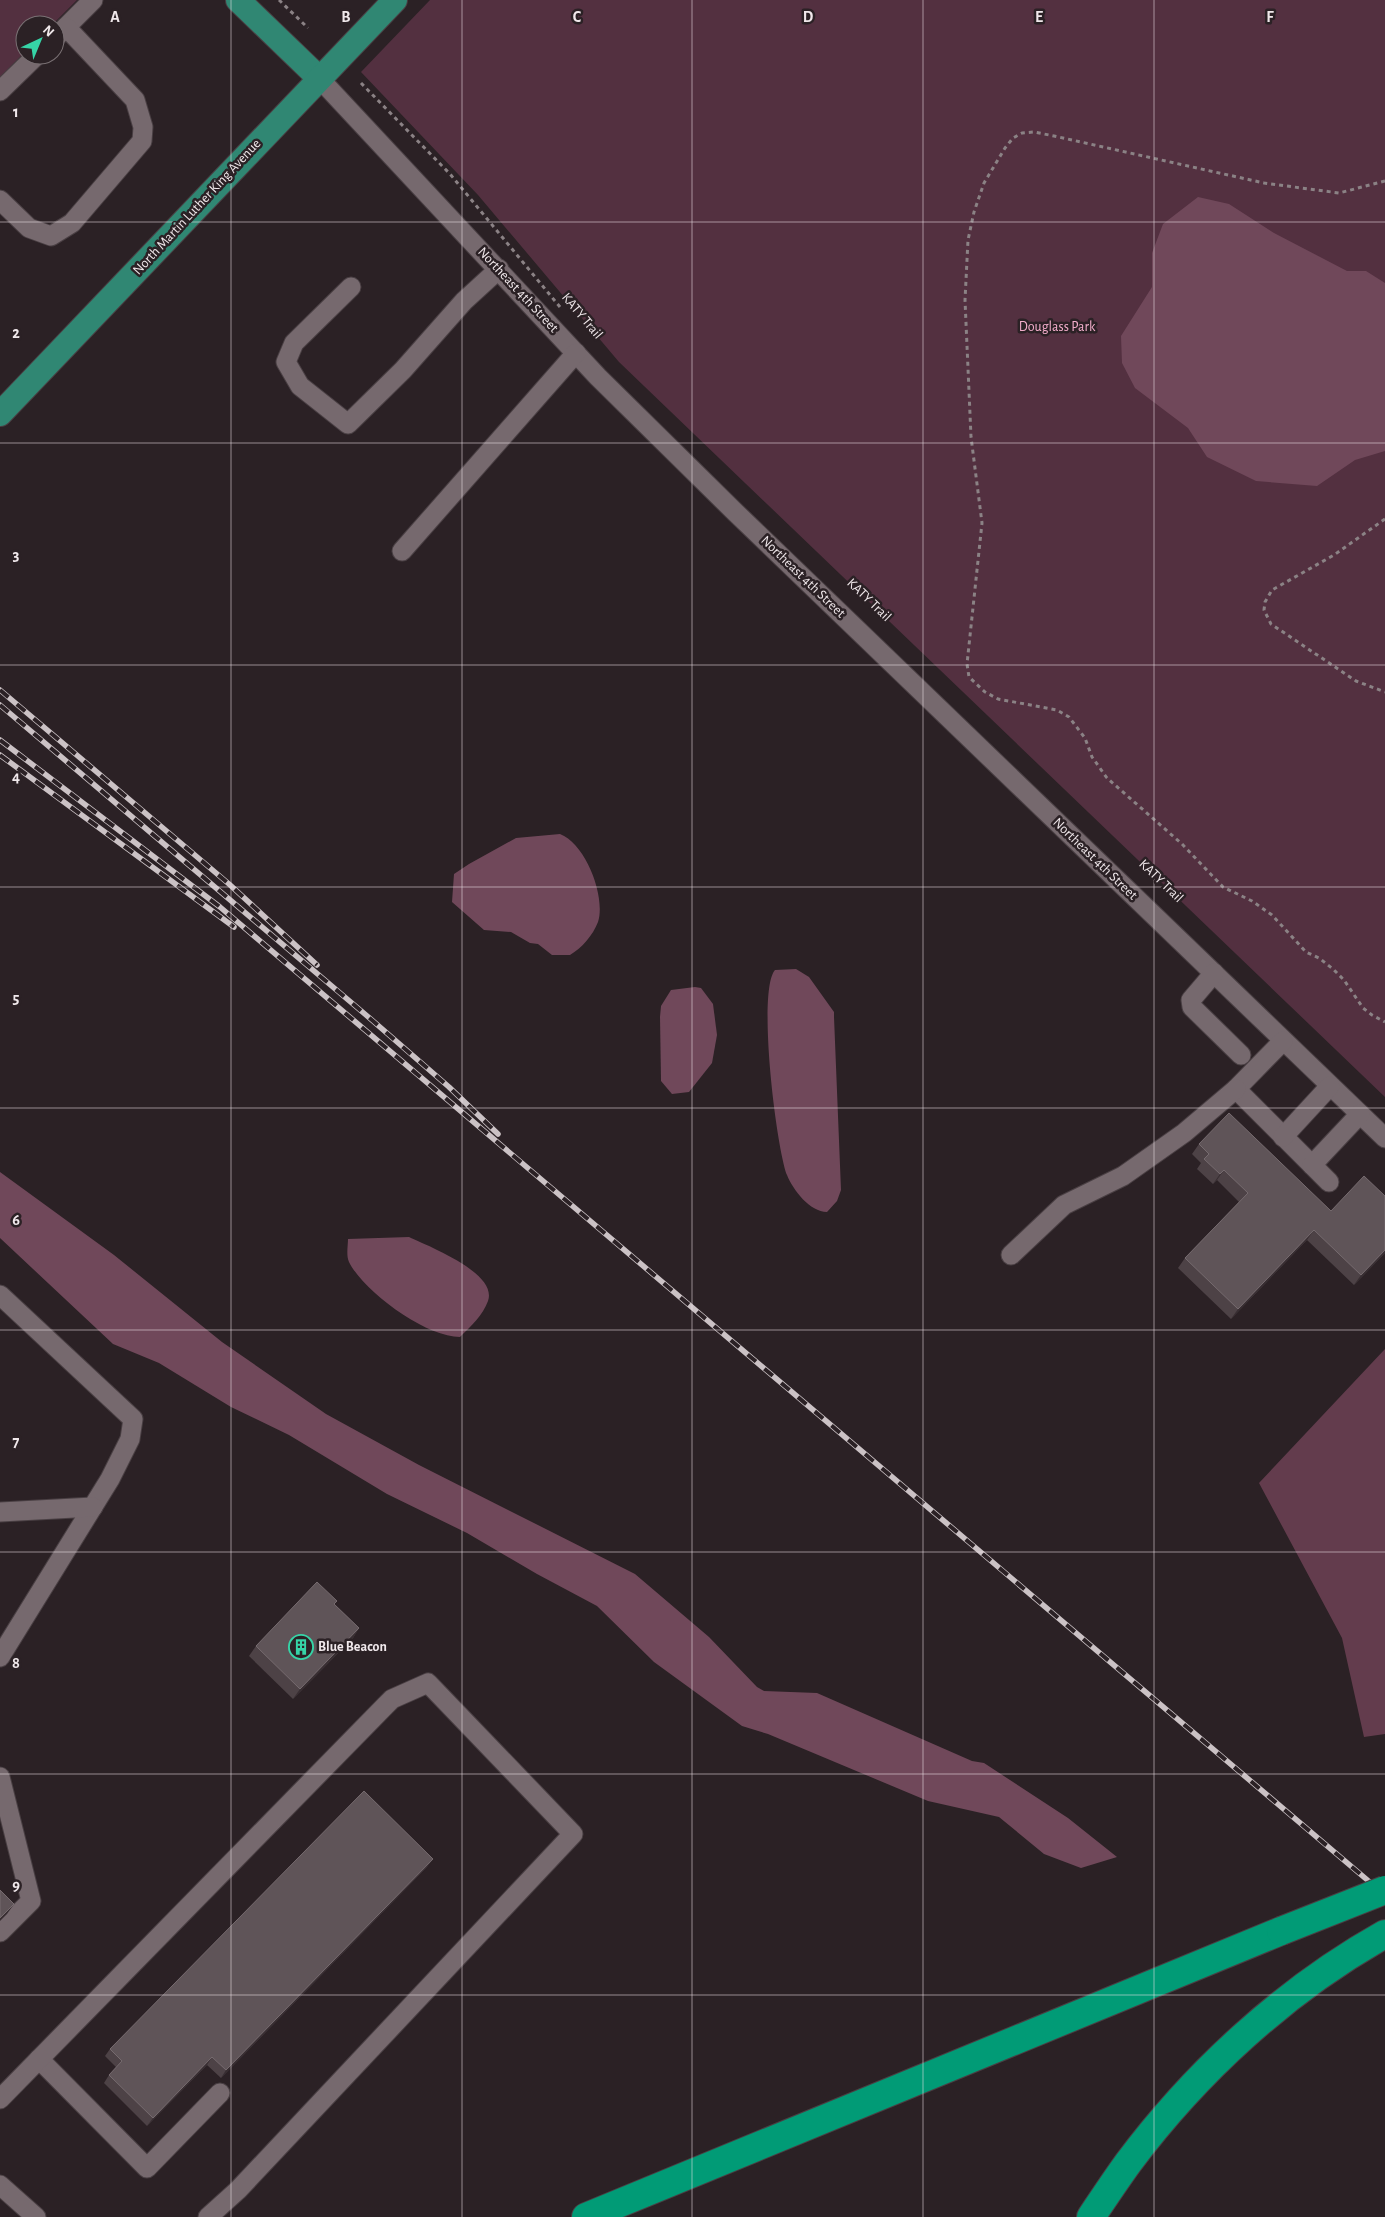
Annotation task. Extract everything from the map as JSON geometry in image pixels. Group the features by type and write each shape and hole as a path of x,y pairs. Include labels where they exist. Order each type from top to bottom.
{"highway":[{"path":"586,2217 1385,1890"},
{"path":"1091,2217 1128,2163 1175,2106 1230,2049 1276,2009 1325,1972 1385,1934"}],"main road":[{"name":"Northeast 4th Street","path":"238,0 320,78"},
{"name":"North Martin Luther King Avenue","path":"0,414 394,0"}],"street":[{"path":"65,28 93,0"},
{"path":"0,200 29,228 51,236 72,223 142,141 144,127 135,100 65,37"},
{"path":"0,92 28,65"},
{"name":"Northeast 4th Street","path":"320,78 576,353 735,512 1385,1138"},
{"path":"351,287 294,342 286,362 300,386 348,424 403,370 464,301 499,269"},
{"path":"402,551 576,353"},
{"path":"1214,974 1195,994 1191,1000 1192,1007 1241,1055"},
{"path":"1011,1254 1064,1205 1123,1176 1184,1133 1236,1089 1284,1041"},
{"path":"1283,1137 1330,1086"},
{"path":"1236,1089 1329,1182"},
{"path":"1312,1165 1360,1114"},
{"path":"0,1295 133,1419 130,1439 93,1507 2,1650"},
{"path":"0,1512 93,1507"},
{"path":"0,2099 385,1706 392,1700 428,1683 573,1834 238,2190 208,2217"},
{"path":"0,1776 31,1901 0,1932"},
{"path":"39,2059 147,2168 220,2093"},
{"path":"0,2186 36,2217"}],"path":[{"path":"279,0 308,28"},
{"name":"KATY Trail","path":"361,83 450,174 562,309"},
{"path":"1385,181 1339,193 1264,183 1034,132 1022,133 1013,138 1005,148 984,183 974,212 968,240 965,300 971,437 982,523 968,664 969,677 985,692 998,698 1057,710 1069,717 1085,738 1092,758 1107,778 1182,844 1223,886 1252,901 1272,915 1306,952 1319,958 1344,980 1363,1008 1385,1022"},
{"path":"1385,520 1334,555 1272,590 1265,602 1264,610 1271,624 1356,681 1385,692"}],"green space":[{"path":"0,0 77,0 62,15 15,15 15,62 0,77"},
{"name":"Douglass Park","path":"430,0 1385,0 1385,1097 619,362 478,195 361,72"}],"shaded area":[{"path":"1198,197 1229,204 1274,233 1347,271 1366,271 1385,283 1385,451 1355,460 1317,486 1256,481 1207,457 1188,428 1135,388 1122,363 1121,336 1152,287 1152,253 1163,224"},
{"path":"560,834 578,848 586,860 596,886 600,911 596,927 590,936 583,945 570,955 552,955 538,944 530,943 511,932 484,930 452,902 454,874 469,864 516,838"},
{"path":"796,969 809,977 834,1012 841,1190 837,1201 827,1212 808,1204 798,1193 787,1175 774,1102 768,1036 770,984 775,970"},
{"path":"701,988 713,1004 717,1035 712,1063 689,1092 672,1094 661,1081 661,1006 671,990"},
{"path":"0,1172 114,1255 222,1342 326,1414 419,1465 635,1574 709,1637 757,1687 764,1691 817,1693 972,1761 984,1763 1068,1818 1117,1857 1081,1868 1044,1854 999,1817 928,1801 768,1734 742,1726 654,1662 597,1606 467,1533 387,1494 289,1435 231,1407 159,1363 113,1344 0,1238"},
{"path":"409,1237 459,1262 483,1280 488,1291 488,1301 476,1320 460,1337 430,1330 397,1311 368,1286 348,1260 348,1239"},
{"path":"1385,1349 1385,1734 1364,1737 1342,1638 1259,1483"}],"building":[{"path":"1229,1113 1331,1211 1364,1176 1385,1196 1385,1250 1361,1275 1314,1230 1238,1309 1185,1258 1248,1193 1224,1170 1220,1174 1204,1159 1209,1154 1199,1144"},
{"name":"Blue Beacon","path":"317,1582 337,1601 334,1604 359,1628 300,1689 256,1646"},
{"path":"364,1791 433,1859 226,2070 212,2057 153,2118 109,2075 122,2061 110,2049"},
{"path":"0,1890 14,1904 0,1918"}],"railway":[{"path":"0,690 229,884 317,965"},
{"path":"0,705 366,1015 449,1087 498,1134"},
{"path":"0,740 220,907 1385,1895"},
{"path":"0,755 234,927"}],"place":[{"name":"Blue Beacon","path":"301,1647"}]}
